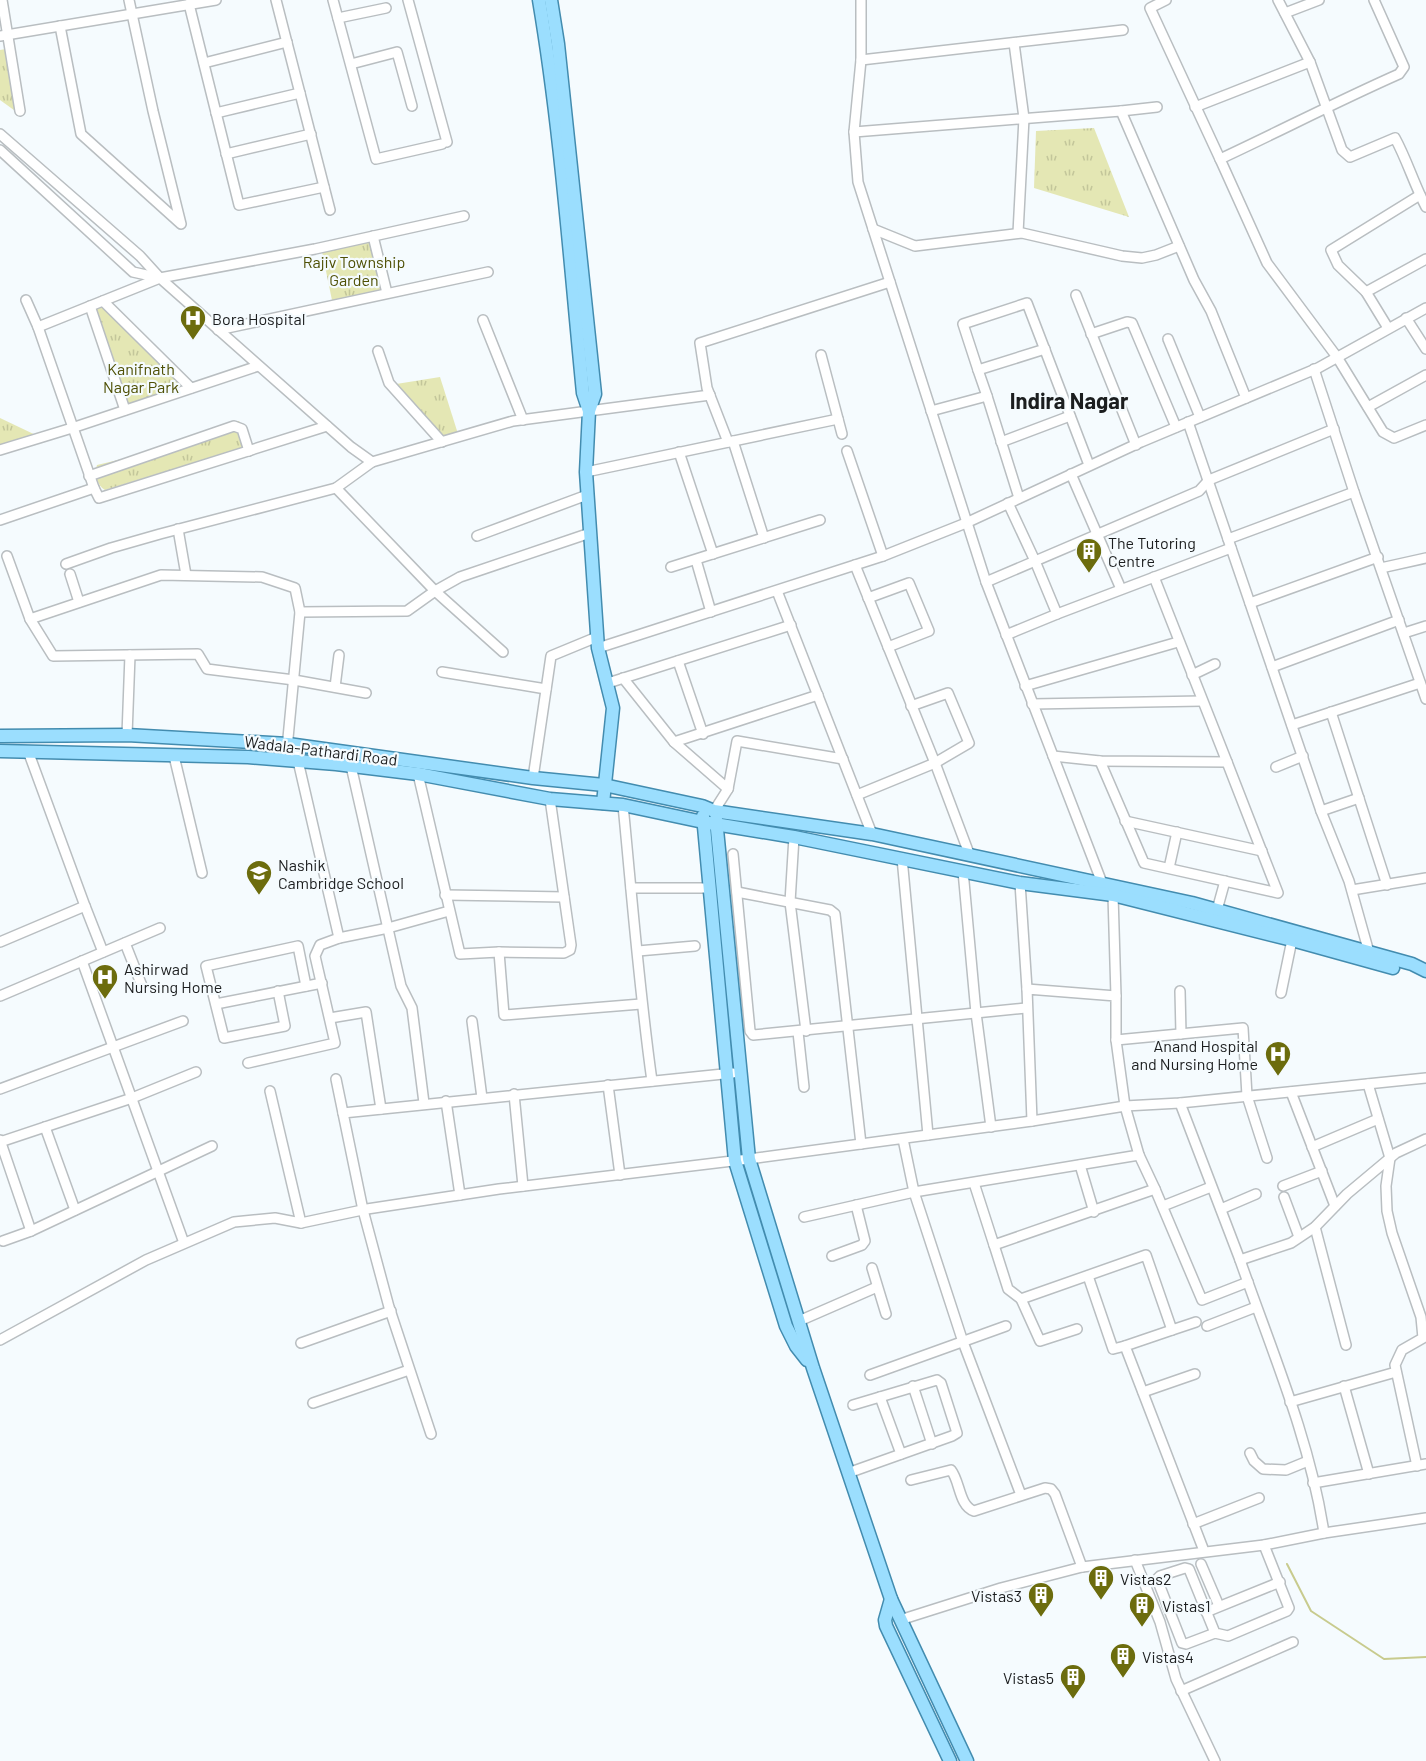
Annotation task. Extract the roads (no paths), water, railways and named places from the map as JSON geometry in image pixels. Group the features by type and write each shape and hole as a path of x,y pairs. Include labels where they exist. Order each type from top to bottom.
{"main road":[{"path":"539,0 563,191 583,393 589,411"},
{"path":"551,0 558,44 595,394 589,411 585,471 598,643 613,708 603,803"},
{"name":"Wadala-Pathardi Road","path":"1,744 128,735 293,744 533,778 604,785 708,808 872,834 1107,891"},
{"name":"Wadala-Pathardi Road","path":"1,744 28,751 248,757 418,774 550,799 623,805 1020,883 1107,891"},
{"path":"708,808 703,822 735,1161 786,1326 796,1346 813,1368"},
{"path":"708,808 718,825 750,1159 813,1368 891,1599 967,1761"},
{"path":"1107,891 1217,910 1370,957 1426,979"},
{"path":"1107,891 1292,940 1412,964 1426,971"},
{"path":"891,1599 885,1620 886,1626 950,1761"}],"street":[{"path":"2,0 4,35 20,111"},
{"path":"60,26 81,134 182,224 153,111 129,0"},
{"path":"4,35 216,0"},
{"path":"276,0 330,210"},
{"path":"333,0 376,159 445,143 408,0"},
{"path":"861,0 861,60 854,132 858,182 986,582 1107,891 1116,996 1116,1040 1125,1106 1139,1155 1202,1300 1248,1282"},
{"path":"1166,0 1149,4 1267,264 1337,357 1383,432 1394,438 1426,425"},
{"path":"1278,0 1310,62 1342,150 1350,157 1395,138 1406,157 1406,166 1426,207"},
{"path":"1285,13 1319,0"},
{"path":"1220,159 1326,106 1399,74 1404,67 1374,0"},
{"path":"189,4 239,205 324,186"},
{"path":"338,18 386,8"},
{"path":"861,60 1123,30"},
{"path":"204,63 287,42"},
{"path":"1014,43 1024,118 1018,233"},
{"path":"351,64 397,52 412,106"},
{"path":"1195,106 1310,62"},
{"path":"216,113 300,93"},
{"path":"854,132 1157,107"},
{"path":"1121,111 1179,246 1211,311 1246,398"},
{"path":"0,134 140,256 160,278 258,366 372,462"},
{"path":"226,154 310,134"},
{"path":"11,144 1,151 133,272 160,278"},
{"path":"1388,328 1366,292 1338,265 1331,250 1420,195"},
{"path":"38,327 160,278 464,216"},
{"path":"873,229 915,246 1018,233 1142,258 1179,246"},
{"path":"373,236 387,293"},
{"path":"1366,292 1426,259"},
{"path":"218,330 488,272"},
{"path":"764,538 730,442 710,395 700,343 890,282"},
{"path":"1076,295 1136,445"},
{"path":"26,300 38,327 89,476 99,498 327,426"},
{"path":"103,301 191,388"},
{"path":"1019,498 963,324 1027,303 1089,465"},
{"path":"90,306 125,410"},
{"path":"533,778 551,656 711,612 777,591 883,556 966,523 1089,465 1314,369 1426,308"},
{"path":"1406,318 1426,349"},
{"path":"483,320 524,420"},
{"path":"1091,334 1127,322 1132,323 1176,427"},
{"path":"1168,339 1200,417"},
{"path":"978,370 1045,349"},
{"path":"378,351 389,383 442,442"},
{"path":"821,355 842,434"},
{"path":"0,450 258,366"},
{"path":"1314,369 1354,492 1426,696"},
{"path":"1368,407 1426,375"},
{"path":"66,564 111,548 178,529 336,488 372,462 513,421 710,395"},
{"path":"931,411 987,396"},
{"path":"1001,442 1070,416"},
{"path":"585,471 838,419"},
{"path":"1188,422 1321,811 1352,890 1370,957"},
{"path":"89,476 234,426 242,429 249,451"},
{"path":"986,582 1199,490 1209,480 1334,429"},
{"path":"847,451 883,556"},
{"path":"679,452 713,554"},
{"path":"1071,474 1121,589"},
{"path":"0,520 94,488"},
{"path":"336,488 435,591 503,652"},
{"path":"1006,635 1154,577 1354,492"},
{"path":"477,536 587,495"},
{"path":"1008,503 1057,614"},
{"path":"671,567 820,520"},
{"path":"178,529 186,575"},
{"path":"300,612 407,611 460,577 590,533"},
{"path":"7,556 30,619 53,656 198,654 207,669 294,680 366,693"},
{"path":"1250,603 1378,557"},
{"path":"1382,568 1426,558"},
{"path":"696,560 711,612"},
{"path":"855,565 970,856"},
{"path":"70,574 79,602"},
{"path":"30,619 161,575 262,577 295,588 300,612 294,680 292,760 339,938"},
{"path":"1100,761 1144,863 1278,893 1154,577"},
{"path":"868,598 909,584 929,631 888,647"},
{"path":"777,591 872,834"},
{"path":"1272,667 1399,620"},
{"path":"608,683 791,625"},
{"path":"1404,633 1426,626"},
{"path":"1025,686 1178,642"},
{"path":"128,735 130,655"},
{"path":"335,687 339,655"},
{"path":"678,661 703,734"},
{"path":"1192,675 1215,664"},
{"path":"442,672 546,689"},
{"path":"623,678 674,742 728,789"},
{"path":"1292,725 1420,683"},
{"path":"857,795 935,763 969,743 948,693 911,706"},
{"path":"674,742 818,695"},
{"path":"1032,704 1202,701"},
{"path":"1330,712 1387,885"},
{"path":"708,808 728,789 737,741 738,722"},
{"path":"737,741 843,759"},
{"path":"28,751 103,952"},
{"path":"174,756 202,873"},
{"path":"1053,756 1100,761 1227,762"},
{"path":"1276,766 1303,756"},
{"path":"351,766 401,986 412,1008 424,1103"},
{"path":"418,774 448,911 460,954 564,953 570,950 550,799"},
{"path":"1321,811 1359,798"},
{"path":"623,805 641,1004 652,1081"},
{"path":"1125,821 1262,851"},
{"path":"1169,868 1177,832"},
{"path":"794,837 790,902 802,1031 804,1087"},
{"path":"733,854 751,1034 755,1036 1026,1008"},
{"path":"902,858 928,1135"},
{"path":"963,871 976,1013 991,1127"},
{"path":"1352,890 1426,878"},
{"path":"1217,910 1225,881"},
{"path":"1020,883 1032,1121"},
{"path":"632,888 709,888"},
{"path":"737,892 830,910 836,914 861,1144"},
{"path":"445,895 564,897"},
{"path":"0,942 85,906"},
{"path":"248,1063 335,1043 315,956 320,945 339,938 388,928 448,911"},
{"path":"0,996 160,928"},
{"path":"1281,993 1292,940"},
{"path":"125,943 142,986"},
{"path":"278,991 285,1026 224,1038 206,966 298,946 306,986"},
{"path":"638,951 695,946"},
{"path":"499,952 504,1015 641,1004"},
{"path":"82,961 184,1244"},
{"path":"216,1004 322,982"},
{"path":"1027,989 1116,996"},
{"path":"1180,991 1181,1034"},
{"path":"330,1018 366,1012 381,1108"},
{"path":"0,1089 183,1021"},
{"path":"472,1021 482,1098"},
{"path":"1116,1040 1244,1028 1247,1096 1267,1158"},
{"path":"31,1231 0,1141 132,1098 196,1072"},
{"path":"343,1113 741,1072"},
{"path":"0,1340 146,1260 234,1222 275,1218 301,1224 363,1210 460,1195 903,1139 1125,1106 1180,1103 1426,1078"},
{"path":"336,1079 363,1210 391,1311 431,1434"},
{"path":"1313,1483 1422,1465 1395,1365 1402,1350 1423,1338 1421,1317 1392,1233 1387,1211 1386,1186 1390,1158 1368,1084"},
{"path":"608,1085 620,1175"},
{"path":"270,1091 301,1224"},
{"path":"1290,1092 1335,1206"},
{"path":"514,1094 523,1186"},
{"path":"446,1101 460,1195"},
{"path":"1180,1103 1240,1260 1290,1402 1308,1461 1324,1533"},
{"path":"1312,1147 1378,1119"},
{"path":"45,1127 75,1210"},
{"path":"903,1139 914,1192 963,1342 1021,1495"},
{"path":"1240,1260 1291,1243 1315,1227 1335,1206 1396,1153 1426,1139"},
{"path":"3,1241 31,1231 212,1146"},
{"path":"804,1217 914,1192 1139,1155"},
{"path":"1080,1165 1094,1212"},
{"path":"1282,1186 1322,1171"},
{"path":"974,1183 1008,1289 1021,1299 1041,1341 1077,1329"},
{"path":"1163,1206 1211,1187"},
{"path":"994,1245 1155,1189"},
{"path":"1221,1209 1256,1194"},
{"path":"1284,1197 1299,1237"},
{"path":"832,1256 862,1245 865,1241 855,1204"},
{"path":"1315,1227 1346,1345"},
{"path":"1021,1299 1146,1255 1172,1330"},
{"path":"872,1268 886,1314"},
{"path":"1088,1276 1113,1349 1196,1322"},
{"path":"799,1321 877,1287"},
{"path":"1207,1326 1256,1306"},
{"path":"301,1342 391,1311"},
{"path":"870,1375 1006,1326"},
{"path":"1125,1346 1204,1551"},
{"path":"313,1403 409,1370"},
{"path":"1290,1402 1396,1372"},
{"path":"1143,1392 1195,1374"},
{"path":"848,1473 932,1444 952,1436 957,1431 939,1381 934,1379 853,1405"},
{"path":"913,1386 932,1444"},
{"path":"1344,1386 1369,1474"},
{"path":"880,1396 901,1454"},
{"path":"1250,1453 1254,1461 1263,1469 1286,1470 1308,1461"},
{"path":"911,1480 951,1470 966,1506 971,1510 1045,1488 1053,1491 1082,1567"},
{"path":"1193,1524 1259,1498"},
{"path":"900,1620 1001,1588 1082,1567 1264,1545 1324,1533 1426,1518"},
{"path":"1215,1633 1187,1568 1158,1578 1157,1581 1182,1643 1186,1644 1215,1633 1228,1636 1287,1611 1289,1605 1264,1545"},
{"path":"1135,1560 1160,1622 1170,1662 1181,1690 1215,1761"},
{"path":"1201,1564 1219,1606"},
{"path":"1206,1612 1280,1582"},
{"path":"1181,1690 1293,1642"}],"waterway":[{"path":"1287,1564 1311,1611 1384,1659 1426,1657"}],"place":[{"name":"Bora Hospital","path":"193,341"},
{"name":"The Tutoring Centre","path":"1089,574"},
{"name":"Nashik Cambridge School","path":"259,896"},
{"name":"Ashirwad Nursing Home","path":"105,1000"},
{"name":"Anand Hospital and Nursing Home","path":"1278,1077"},
{"name":"Vistas2","path":"1101,1601"},
{"name":"Vistas3","path":"1041,1618"},
{"name":"Vistas1","path":"1142,1628"},
{"name":"Vistas4","path":"1123,1679"},
{"name":"Vistas5","path":"1073,1700"}],"district":[{"name":"Indira Nagar","path":"1069,400"}],"park label":[{"name":"Rajiv Township Garden","path":"354,270"},
{"name":"Kanifnath Nagar Park","path":"141,377"}]}
